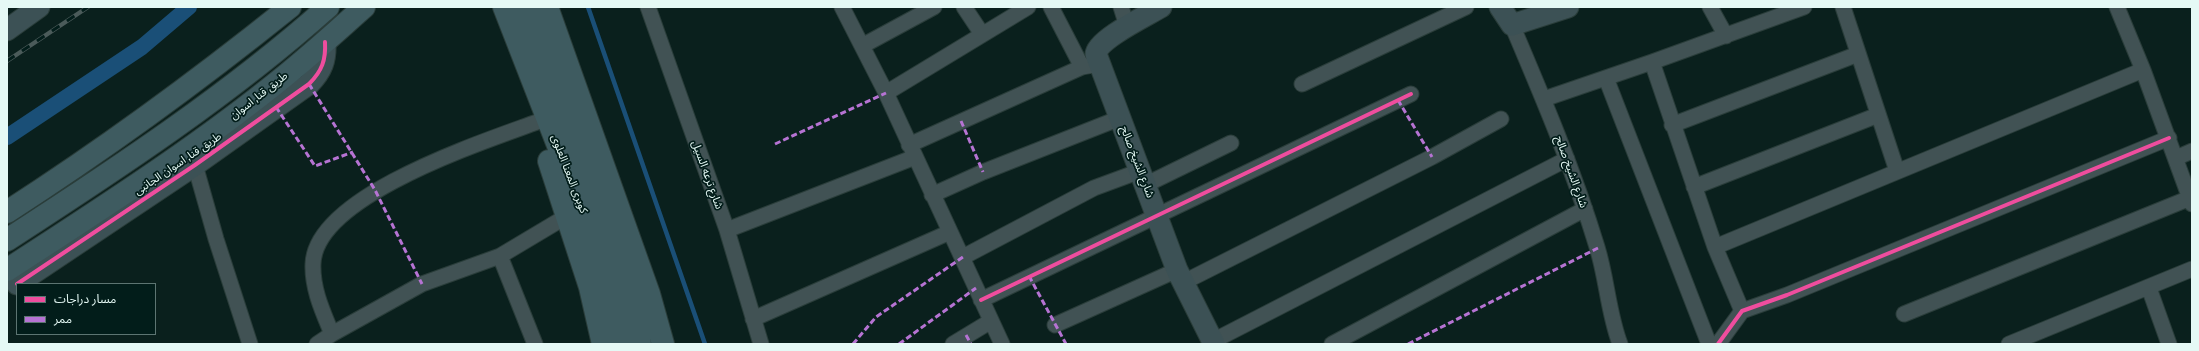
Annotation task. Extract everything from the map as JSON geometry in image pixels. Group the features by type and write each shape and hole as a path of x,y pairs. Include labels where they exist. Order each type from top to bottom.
{"highway":[{"path":"7,212 98,151 219,64 290,7"},
{"path":"7,240 98,181 230,89 328,7"},
{"name":"طريق قنا, اسوان","path":"7,270 186,150 287,75 364,7"},
{"path":"494,7 536,122 590,287 603,344"},
{"name":"كوبرى المعنا العلوى","path":"504,7 589,225 623,344"},
{"name":"كوبرى المعنا العلوى","path":"526,7 599,202 622,275 640,344"},
{"path":"547,7 649,294 662,344"}],"street":[{"path":"7,30 39,7"},
{"name":"شارع ترعه السيل","path":"648,7 727,230 761,344"},
{"path":"842,7 886,93 932,194 963,256 981,300 1002,344"},
{"path":"862,46 934,7"},
{"path":"964,7 982,34"},
{"path":"886,93 1028,7"},
{"path":"727,230 912,151 1090,66 1051,7"},
{"name":"شارع الشيخ صالح","path":"1161,7 1124,17 1097,49 1090,66 1120,118 1180,276 1214,342"},
{"path":"1302,84 1466,7"},
{"name":"شارع الشيخ صالح","path":"1500,7 1512,26 1544,99 1585,209 1598,248 1610,308 1620,344"},
{"path":"1512,26 1568,7"},
{"path":"1710,7 1726,36"},
{"path":"1544,99 1726,36 1804,7"},
{"path":"1843,7 1897,171"},
{"path":"1904,314 2191,201 2169,138 2117,7"},
{"name":"طريق قنا, اسوان الجانبى","path":"18,283 195,165 317,75 323,65 326,54 325,42"},
{"path":"1672,125 1858,54"},
{"path":"1652,62 1672,125 1715,248 1742,311"},
{"path":"1715,248 1897,171 2143,70"},
{"path":"1606,78 1709,344"},
{"path":"981,300 1412,94"},
{"path":"1694,187 1878,115"},
{"path":"932,194 983,172 1120,118"},
{"path":"1055,325 1180,276 1432,157 1501,119"},
{"path":"332,334 318,301 313,263 317,245 331,226 375,190 421,166 536,122"},
{"path":"1718,344 1742,311 1787,295 2169,138"},
{"path":"963,256 1094,188 1143,178 1231,143"},
{"path":"2176,158 2192,151"},
{"path":"1214,342 1567,159"},
{"path":"195,165 216,239 250,344"},
{"path":"1332,344 1585,209"},
{"path":"317,344 332,334 422,284 500,256 567,216"},
{"path":"754,319 950,232"},
{"path":"500,256 535,344"},
{"path":"2009,344 2149,288 2192,269"},
{"name":"طريق قنا, اسوان الجانبى","path":"7,291 16,285"},
{"path":"2149,288 2169,344"},
{"path":"953,344 991,321"}],"waterway":[{"path":"7,137 142,47 189,7"},
{"path":"588,7 705,344"}],"railway":[{"path":"7,61 88,7"}],"marked path":[{"path":"309,84 375,190 422,284"},
{"path":"775,144 886,93"},
{"path":"1398,100 1432,157"},
{"path":"276,107 315,166 353,152"},
{"path":"961,121 983,172"},
{"path":"1408,344 1598,248"},
{"path":"853,344 876,317 963,257"},
{"path":"1029,276 1066,344"},
{"path":"899,344 976,288"},
{"path":"966,335 971,344"}],"cycle path":[{"path":"18,283 195,165 309,84 320,70 324,60 325,42"},
{"path":"981,300 1411,94"},
{"path":"1718,344 1742,311 1787,295 2169,138"}]}
